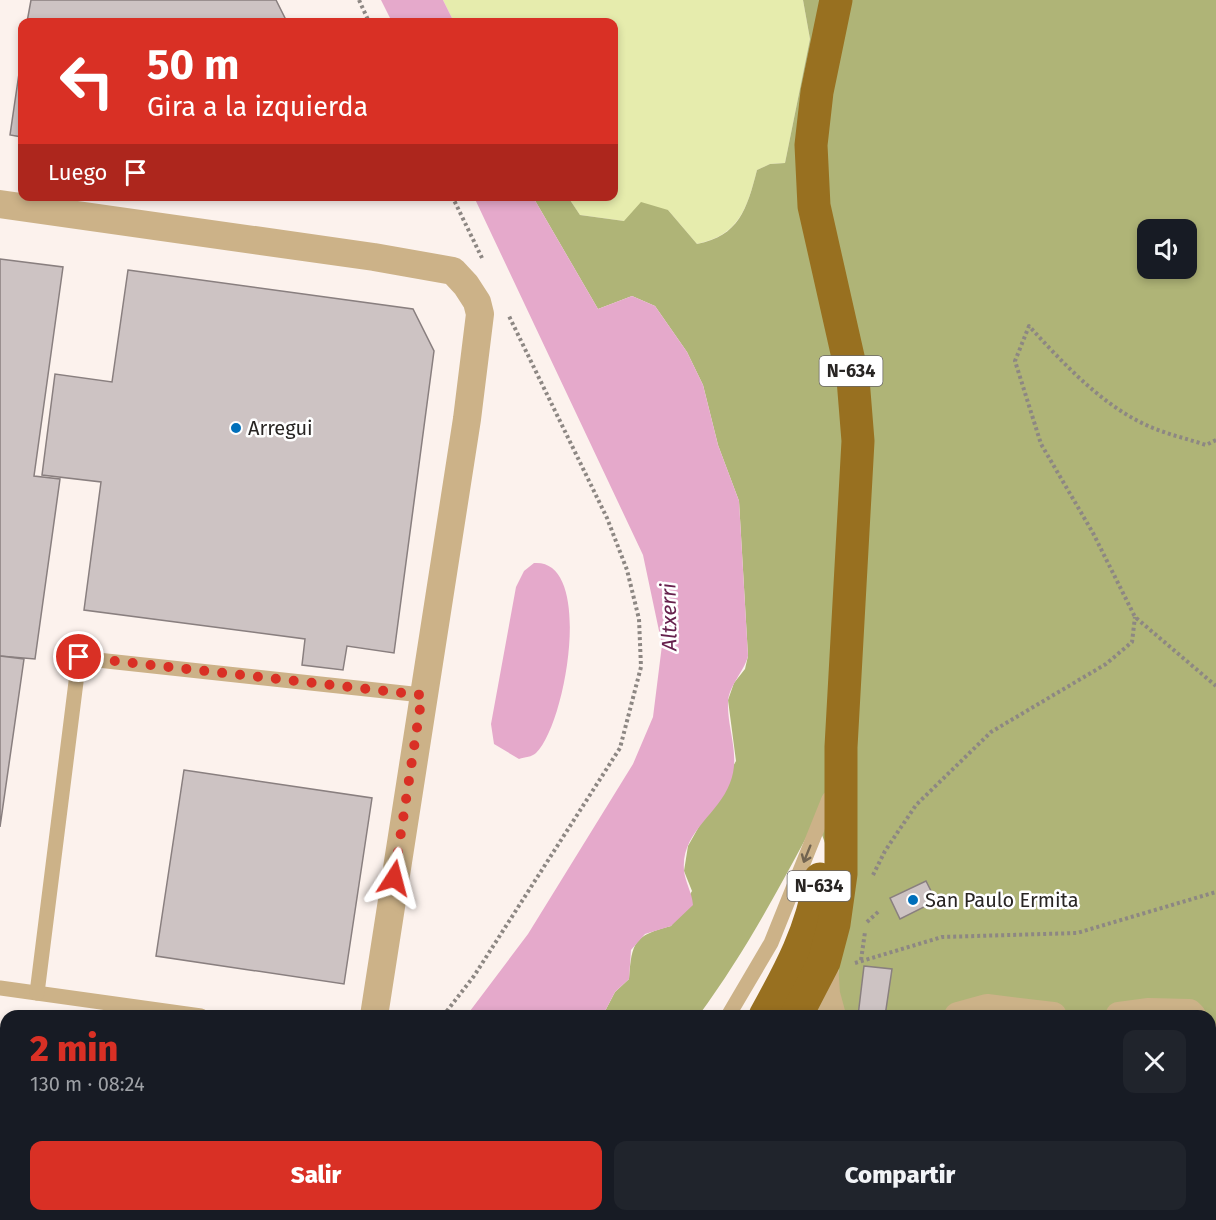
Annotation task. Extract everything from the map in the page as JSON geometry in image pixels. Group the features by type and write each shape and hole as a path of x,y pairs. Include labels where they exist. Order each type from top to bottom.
{"highway":[{"name":"N-634","path":"800,1010 825,970 840,874 841,747 858,441 853,379 814,206 811,145 817,92 836,0"},
{"name":"N-634","path":"768,1010 793,966 812,919 824,854 829,800 841,747"}],"street":[{"path":"0,204 374,257 453,271 477,302 480,314 467,419 422,695 375,1010"},
{"path":"784,1010 798,988 807,965 812,919"},
{"path":"825,970 826,994 830,1010"},
{"path":"979,1010 987,1008 1004,1010"}],"lane":[{"path":"37,993 79,657 422,695"},
{"path":"732,1010 771,943 829,800"},
{"path":"0,988 158,1010"}],"path":[{"path":"359,0 367,18"},
{"path":"454,201 483,261"},
{"path":"447,1010 474,976 620,748 641,667 639,619 627,570 607,518 504,304"},
{"path":"1216,440 1206,445 1151,427 1123,410 1104,398 1073,371 1029,326 1015,361 1041,444 1093,533 1136,616 1216,687"},
{"path":"873,881 874,872 885,851 916,804 991,732 1106,664 1132,642 1136,616"},
{"path":"825,970 942,938 1077,933 1216,892"},
{"path":"861,960 869,910"},
{"path":"867,919 879,911"}],"green space":[{"path":"443,0 803,0 810,39 785,163 770,164 757,170 745,208 732,227 711,240 697,244 668,210 624,221 580,215 571,201 618,201 618,18 452,18"},
{"path":"803,0 1216,0 1216,1010 841,1010 836,993 846,899 816,819 746,944 702,1010 606,1010 615,992 629,979 632,956 637,942 649,933 671,926 692,891 684,871 688,846 736,761 728,700 734,683 745,669 748,656 739,501 718,445 703,385 687,352 655,306 632,296 598,309 535,201 571,201 580,215 624,221 641,202 668,210 697,244 723,235 732,227 745,208 757,170 770,164 785,163 810,39"}],"water":[{"path":"381,0 443,0 452,18 390,18"},
{"name":"Altxerri","path":"476,201 535,201 598,309 632,296 655,306 687,352 703,385 718,445 739,501 748,656 731,690 728,702 734,752 730,783 717,805 694,834 685,857 684,870 693,905 671,926 645,934 631,950 629,979 615,992 606,1010 471,1010 528,934 633,764 653,717 662,645 643,555"},
{"path":"534,563 553,569 564,587 569,614 569,646 565,679 557,711 547,737 536,753 519,759 494,744 491,724 516,587 524,571"}],"building":[{"path":"31,0 276,0 285,18 28,18"},
{"path":"18,80 18,136 10,135"},
{"path":"0,259 63,267 34,476 60,479 35,659 0,656"},
{"name":"Arregui","path":"128,270 413,309 434,351 394,653 347,646 343,670 302,665 305,639 84,610 101,482 42,475 55,374 112,382"},
{"path":"0,656 24,659 0,827"},
{"path":"184,770 372,798 344,984 156,956"},
{"name":"San Paulo Ermita","path":"926,881 936,901 900,919 890,898"},
{"path":"864,966 892,969 886,1010 859,1010"}],"place":[{"name":"Arregui","path":"236,428"},
{"name":"San Paulo Ermita","path":"913,900"}],"route":[{"path":"79,657 422,695 394,878"}]}
